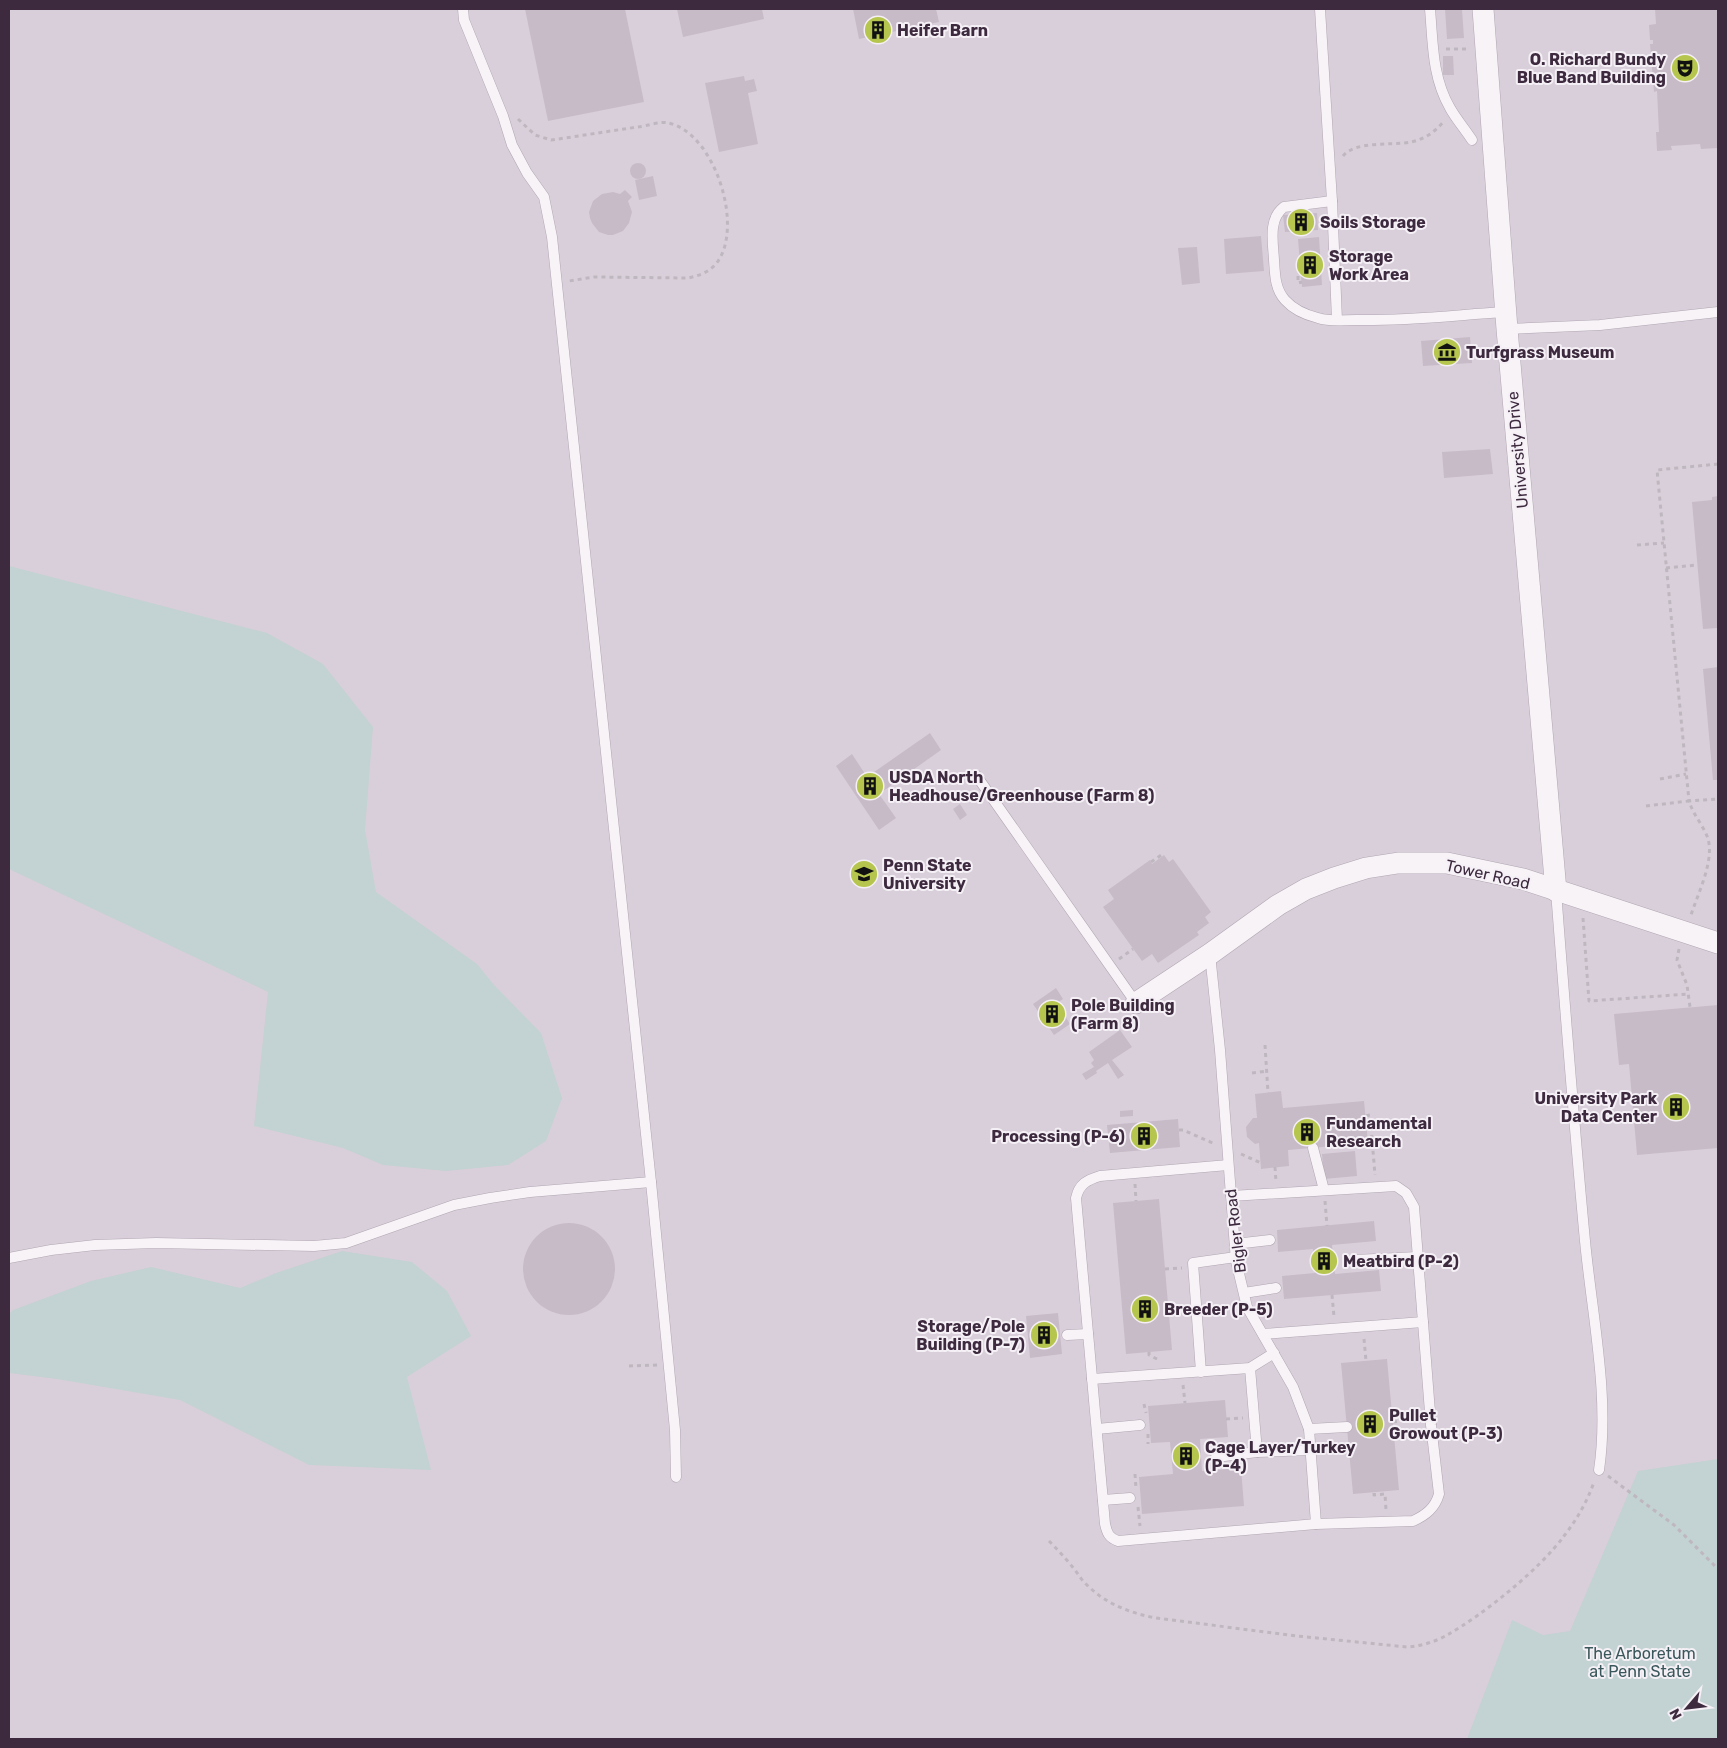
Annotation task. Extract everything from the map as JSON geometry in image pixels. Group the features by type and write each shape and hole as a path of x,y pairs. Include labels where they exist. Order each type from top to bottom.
{"street":[{"name":"University Drive","path":"1483,9 1506,320 1556,891"},
{"name":"Tower Road","path":"1136,1003 1210,954 1278,905 1306,889 1366,868 1398,863 1446,862 1523,880 1718,943"}],"lane":[{"path":"463,9 464,20 512,145 527,173 544,197 552,237 651,1182 675,1430 676,1477"},
{"path":"1320,9 1332,201 1337,320"},
{"path":"1430,9 1435,70 1440,88 1452,111 1472,140"},
{"path":"1332,201 1284,207 1278,211 1274,219 1272,240 1275,281 1286,300 1299,311 1319,319 1506,320 1600,325 1718,312"},
{"path":"976,774 1136,1003"},
{"path":"1556,891 1578,1159 1601,1379 1602,1449 1599,1470"},
{"name":"Bigler Road","path":"1210,954 1220,1050 1236,1257 1247,1306 1293,1387 1309,1429 1316,1524"},
{"path":"1313,1148 1324,1190"},
{"path":"1228,1165 1100,1176 1088,1180 1078,1188 1076,1198 1107,1533 1112,1539 1118,1541 1316,1524 1413,1521 1422,1517 1432,1510 1439,1494 1430,1418 1414,1208 1406,1193 1396,1186 1230,1196"},
{"path":"9,1258 51,1250 95,1245 156,1243 314,1246 346,1243 454,1206 490,1198 530,1192 651,1182"},
{"path":"1234,1244 1270,1240"},
{"path":"1201,1372 1193,1263 1236,1257"},
{"path":"1354,1260 1418,1257"},
{"path":"1244,1293 1276,1288"},
{"path":"1263,1334 1423,1322"},
{"path":"1067,1336 1088,1334"},
{"path":"1092,1379 1250,1368 1274,1353"},
{"path":"1250,1368 1257,1452"},
{"path":"1097,1429 1140,1425"},
{"path":"1309,1429 1347,1427"},
{"path":"1216,1457 1257,1452 1310,1450"},
{"path":"1103,1500 1130,1498"}],"path":[{"path":"1433,49 1473,49"},
{"path":"495,97 535,135 551,140 667,123 687,131 706,152 717,173 727,217 726,240 715,264 707,271 698,276 688,278 580,278 556,289"},
{"path":"1341,162 1345,154 1354,148 1412,142 1421,139 1439,127 1452,111"},
{"path":"1298,276 1298,282 1302,282"},
{"path":"1690,918 1709,858 1710,845 1689,801 1657,470 1718,464"},
{"path":"1637,545 1664,543"},
{"path":"1666,568 1698,566"},
{"path":"1660,779 1686,774"},
{"path":"1646,806 1718,799"},
{"path":"1151,862 1163,854"},
{"path":"1582,915 1589,1001 1689,994"},
{"path":"1680,946 1677,960 1684,974 1690,1007"},
{"path":"1265,1046 1268,1093"},
{"path":"1252,1073 1267,1071"},
{"path":"1366,1116 1370,1116 1376,1187"},
{"path":"1179,1130 1220,1146"},
{"path":"1240,1154 1261,1163"},
{"path":"1324,1190 1327,1226"},
{"path":"1332,1295 1336,1328"},
{"path":"1364,1326 1366,1360"},
{"path":"629,1366 668,1365"},
{"path":"1144,1404 1146,1412"},
{"path":"1393,1422 1430,1418"},
{"path":"1049,1541 1085,1584 1099,1596 1124,1610 1136,1614 1297,1636 1407,1648 1419,1646 1446,1636 1530,1572 1563,1537 1579,1515 1599,1470 1674,1525 1718,1569"},
{"path":"1135,1474 1136,1481"},
{"path":"1374,1492 1374,1495 1385,1494 1385,1501"}],"shaded area":[{"name":"Penn State University","path":"9,9 1718,9 1718,1739 9,1739"}],"green space":[{"path":"9,566 267,633 323,664 373,727 365,830 376,892 477,964 494,985 541,1033 562,1098 546,1141 508,1165 446,1171 383,1165 343,1148 254,1126 268,992 9,869"},
{"path":"342,1251 412,1262 447,1291 471,1336 407,1377 431,1470 309,1465 180,1400 57,1379 9,1373 9,1314 13,1310 91,1281 151,1267 240,1288 276,1273"},
{"name":"The Arboretum at Penn State","path":"1718,1459 1718,1739 1467,1739 1512,1620 1543,1635 1570,1631 1638,1471"}],"building":[{"path":"525,9 625,9 644,102 548,121"},
{"path":"677,9 762,9 764,19 683,37"},
{"name":"Heifer Barn","path":"853,9 936,9 939,22 859,39"},
{"path":"1445,9 1462,9 1464,38 1447,39"},
{"name":"O. Richard Bundy Blue Band Building","path":"1655,9 1718,9 1718,148 1701,149 1700,144 1671,146 1672,150 1657,151 1656,132 1659,132 1657,91 1654,92 1650,44 1653,44 1653,40 1650,40 1649,25 1656,24"},
{"path":"1443,56 1453,56 1454,75 1443,75"},
{"path":"744,76 745,81 754,79 757,91 748,93 758,144 719,152 705,83"},
{"path":"638,163 646,171 638,179 630,171"},
{"path":"653,176 657,196 639,200 635,180"},
{"path":"625,190 632,197 628,201 632,212 629,223 623,231 613,235 599,232 590,218 589,212 593,201 602,194 613,192 620,194"},
{"name":"Soils Storage","path":"1317,213 1318,230 1285,232 1283,215"},
{"path":"1261,236 1264,271 1226,274 1224,239"},
{"name":"Storage Work Area","path":"1319,237 1322,285 1302,287 1298,239"},
{"path":"1197,247 1200,283 1182,285 1178,248"},
{"name":"Turfgrass Museum","path":"1470,337 1472,363 1423,366 1421,341"},
{"path":"1490,449 1493,474 1444,478 1442,452"},
{"path":"1718,496 1718,628 1703,629 1692,502 1712,500 1712,497"},
{"path":"1718,667 1718,780 1713,780 1703,669"},
{"name":"USDA North Headhouse/Greenhouse (Farm 8)","path":"930,733 941,750 879,794 896,818 879,830 836,766 852,754 867,777"},
{"path":"960,804 967,815 960,820 953,809"},
{"path":"1164,855 1169,862 1173,859 1211,912 1205,917 1209,923 1197,932 1199,935 1158,963 1152,954 1142,961 1103,907 1114,899 1108,890 1150,860 1152,864"},
{"name":"Pole Building (Farm 8)","path":"1056,988 1063,999 1057,1003 1070,1024 1054,1035 1033,1004"},
{"name":"University Park Data Center","path":"1718,1005 1718,1148 1637,1155 1629,1064 1619,1065 1614,1014"},
{"path":"1120,1030 1132,1047 1112,1060 1124,1075 1118,1079 1108,1063 1086,1080 1082,1074 1094,1067 1091,1063 1094,1060 1089,1052"},
{"name":"Fundamental Research","path":"1281,1091 1283,1108 1364,1101 1368,1143 1288,1150 1289,1166 1261,1169 1259,1143 1255,1144 1247,1137 1246,1127 1253,1118 1257,1118 1255,1094"},
{"path":"1133,1110 1133,1116 1120,1117 1120,1111"},
{"name":"Processing (P-6)","path":"1178,1119 1180,1147 1110,1153 1107,1125"},
{"path":"1355,1151 1357,1176 1324,1179 1322,1154"},
{"name":"Breeder (P-5)","path":"1159,1199 1172,1350 1126,1354 1113,1203"},
{"name":"Meatbird (P-2)","path":"1374,1221 1376,1241 1332,1245 1335,1274 1379,1270 1381,1291 1284,1299 1282,1276 1315,1273 1313,1249 1278,1252 1277,1230"},
{"path":"560,1223 578,1223 595,1230 608,1243 615,1260 615,1278 608,1295 595,1308 578,1315 560,1315 543,1308 530,1295 523,1278 523,1260 530,1243 543,1230"},
{"name":"Storage/Pole Building (P-7)","path":"1058,1313 1062,1354 1030,1358 1026,1316"},
{"name":"Pullet Growout (P-3)","path":"1387,1359 1399,1490 1353,1494 1341,1363"},
{"name":"Cage Layer/Turkey (P-4)","path":"1225,1400 1228,1437 1200,1439 1202,1471 1241,1468 1244,1506 1142,1514 1139,1477 1173,1474 1170,1442 1151,1443 1148,1406"}],"place":[{"name":"Heifer Barn","path":"878,30"},
{"name":"O. Richard Bundy Blue Band Building","path":"1685,68"},
{"name":"Soils Storage","path":"1301,222"},
{"name":"Storage Work Area","path":"1310,265"},
{"name":"Turfgrass Museum","path":"1447,352"},
{"name":"USDA North Headhouse/Greenhouse (Farm 8)","path":"870,786"},
{"name":"Penn State University","path":"864,874"},
{"name":"Pole Building (Farm 8)","path":"1052,1014"},
{"name":"University Park Data Center","path":"1676,1107"},
{"name":"Fundamental Research","path":"1307,1132"},
{"name":"Processing (P-6)","path":"1144,1136"},
{"name":"Meatbird (P-2)","path":"1324,1261"},
{"name":"Breeder (P-5)","path":"1145,1309"},
{"name":"Storage/Pole Building (P-7)","path":"1044,1335"},
{"name":"Pullet Growout (P-3)","path":"1370,1424"},
{"name":"Cage Layer/Turkey (P-4)","path":"1186,1456"}]}
